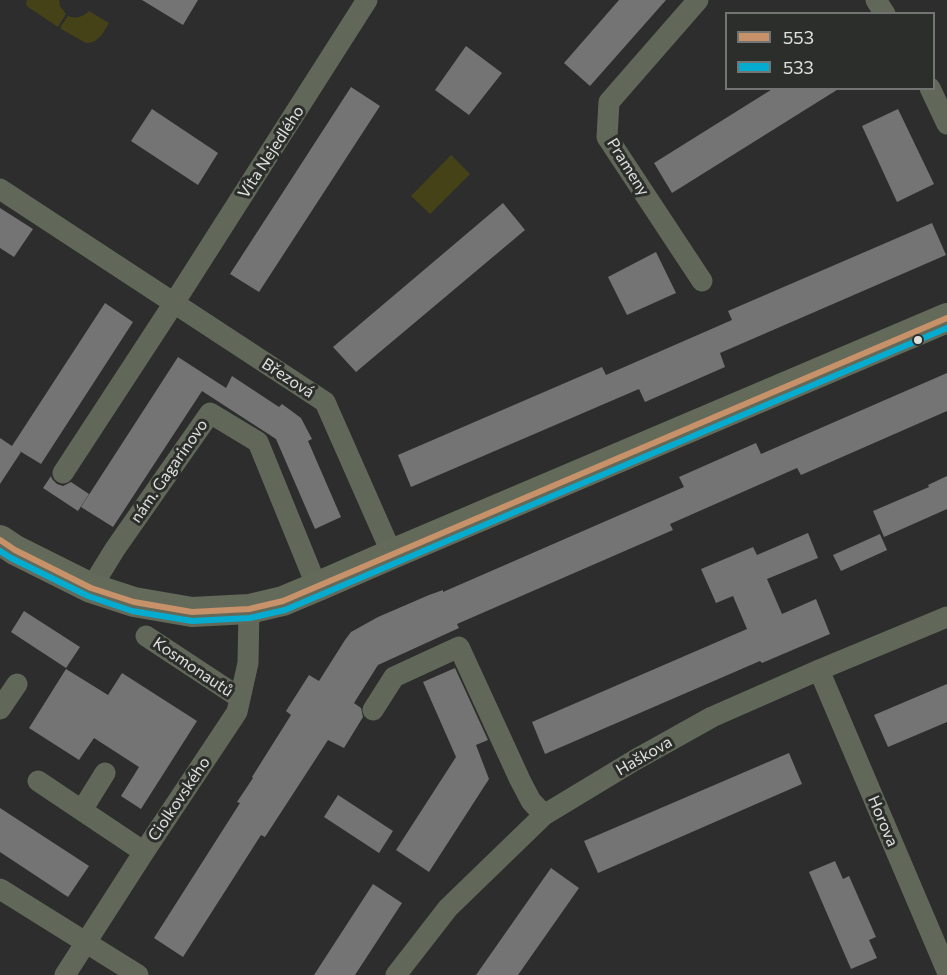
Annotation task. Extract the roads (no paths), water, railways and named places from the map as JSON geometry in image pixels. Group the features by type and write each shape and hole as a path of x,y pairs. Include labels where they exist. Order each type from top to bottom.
{"street":[{"name":"Víta Nejedlého","path":"174,303 368,0"},
{"name":"Prameny","path":"698,0 609,102 607,137 702,281"},
{"path":"931,90 947,124"},
{"name":"Březová","path":"0,189 325,402 392,554"},
{"path":"63,473 174,303"},
{"path":"0,540 15,550 91,588 134,602 192,612 249,609 283,601 317,587 947,318"},
{"name":"nám. Gagarinovo","path":"91,588 115,549 210,413 258,442 317,587"},
{"name":"Ciolkovského","path":"66,975 237,712 248,663 249,609"},
{"name":"Haškova","path":"396,975 448,908 544,815 712,717 947,617"},
{"name":"Kosmonautů","path":"146,636 240,698"},
{"path":"373,710 394,677 459,647 531,801 544,815"},
{"name":"Horova","path":"819,670 947,971"},
{"path":"0,709 17,684"},
{"path":"82,810 105,772"},
{"path":"38,781 144,852"},
{"path":"0,888 138,975"}]}
